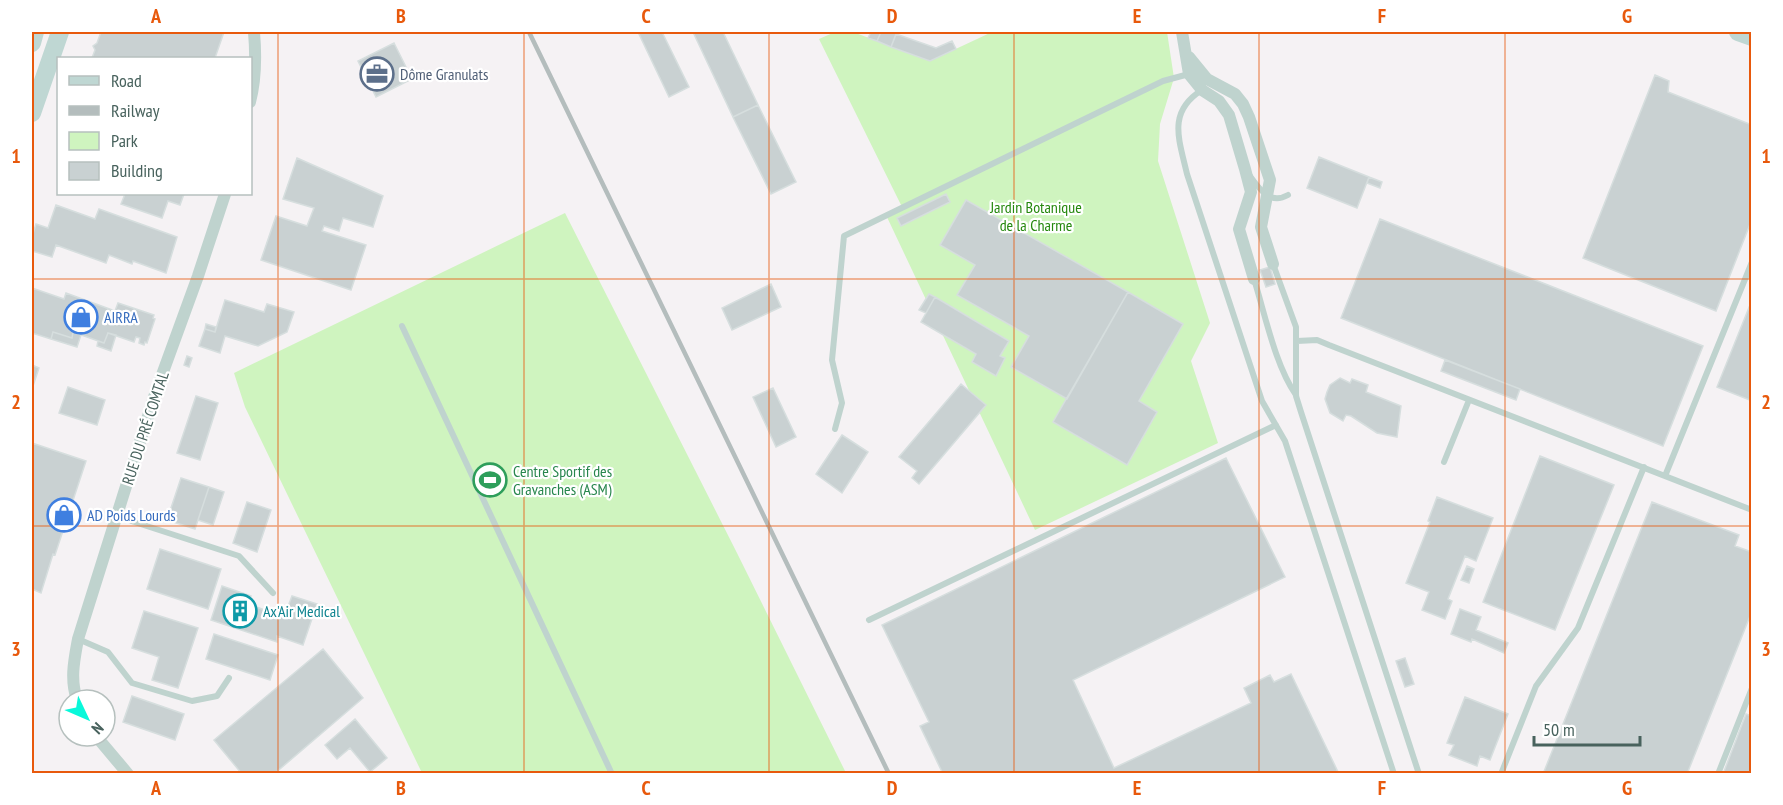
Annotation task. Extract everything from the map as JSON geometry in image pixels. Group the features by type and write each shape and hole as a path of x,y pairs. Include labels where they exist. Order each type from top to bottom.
{"main road":[{"path":"32,43 35,32"},
{"path":"32,113 60,32"},
{"path":"1737,32 1752,37"}],"street":[{"path":"252,95 256,54 254,32"},
{"path":"1182,32 1190,74 1202,90 1219,101 1229,115 1245,168 1251,192 1239,229 1254,279"},
{"path":"1186,53 1207,79 1235,94 1244,104 1270,180 1261,227 1273,264"},
{"name":"RUE DU PRÉ COMTAL","path":"74,688 73,664 78,639 155,394 225,195"},
{"path":"106,748 128,774"}],"lane":[{"path":"835,429 842,404 832,360 844,236 1162,81 1190,74"},
{"path":"1202,90 1188,99 1178,120 1179,142 1187,174 1262,401 1284,441 1394,774"},
{"path":"1245,168 1260,190 1272,199 1280,199 1288,195"},
{"path":"1665,476 1752,262"},
{"path":"1273,264 1296,327 1298,341 1296,396"},
{"path":"1254,279 1280,363 1288,384 1296,396 1338,531 1419,774"},
{"path":"402,326 612,774"},
{"path":"1298,341 1323,342 1752,510"},
{"path":"1444,462 1469,400"},
{"path":"869,620 1276,425"},
{"path":"1501,774 1536,686 1578,628 1644,467"},
{"path":"116,516 239,556 273,593"},
{"path":"78,639 108,652 132,683 192,701 217,696 228,678"},
{"path":"1718,774 1752,688"}],"green space":[{"name":"Jardin Botanique de la Charme","path":"835,32 853,32 930,61 992,32 1167,32 1174,78 1160,124 1158,161 1210,323 1191,361 1218,443 1035,530 886,215 902,207 819,39"},
{"name":"Centre Sportif des Gravanches (ASM)","path":"565,213 846,773 422,773 245,407 234,373"}],"building":[{"path":"101,32 224,32 215,57 92,57 95,50 93,46 97,43"},
{"path":"638,32 662,32 689,87 669,97"},
{"path":"693,32 723,32 758,105 733,117"},
{"path":"871,32 881,32 877,41 868,38"},
{"path":"881,32 897,32 891,47 877,41"},
{"path":"896,34 936,48 952,41 956,49 930,61 891,47"},
{"path":"394,43 412,79 376,97 358,61"},
{"path":"1655,75 1669,81 1668,92 1752,125 1752,219 1716,311 1583,258"},
{"path":"758,105 796,182 771,194 733,117"},
{"path":"1319,157 1369,177 1357,208 1307,188"},
{"path":"297,158 383,196 373,227 343,218 339,231 324,226 322,231 366,245 351,290 261,260 276,216 307,226 314,208 283,199"},
{"path":"1369,177 1382,182 1380,188 1367,183"},
{"path":"946,194 950,202 901,226 897,218"},
{"path":"125,195 184,195 180,205 168,201 162,218 121,204"},
{"path":"966,200 1128,292 1067,399 1011,367 1029,336 957,295 975,265 940,245"},
{"path":"56,205 95,219 99,209 177,237 166,273 109,255 106,263 56,245 52,257 32,251 32,237 36,224 48,228"},
{"path":"1380,219 1703,346 1663,446 1341,318"},
{"path":"1270,267 1275,284 1266,287 1260,270"},
{"path":"771,284 781,307 732,330 722,308"},
{"path":"32,288 64,299 66,293 115,311 118,303 154,315 155,319 147,343 145,342 144,345 139,343 140,338 136,337 134,342 108,333 104,343 73,332 72,338 53,332 51,339 32,333"},
{"path":"1128,292 1183,324 1139,401 1157,412 1127,465 1053,422"},
{"path":"929,294 935,297 926,313 919,310"},
{"path":"935,297 1009,341 1000,356 1005,358 996,376 972,362 976,354 921,322"},
{"path":"225,300 264,312 267,304 294,312 287,332 258,346 225,336 220,353 199,346 205,329 215,332"},
{"path":"1752,300 1752,401 1717,387"},
{"path":"206,324 216,327 215,332 205,329"},
{"path":"53,332 72,338 73,332 81,335 77,347 51,339"},
{"path":"108,333 116,335 111,351 97,346 98,341 104,343"},
{"path":"187,356 192,358 189,367 184,365"},
{"path":"1445,360 1520,389 1516,400 1441,371"},
{"path":"32,365 39,368 32,389"},
{"path":"1340,378 1350,383 1352,379 1368,385 1366,392 1401,406 1397,437 1377,433 1351,416 1346,415 1343,421 1330,413 1325,399 1327,392 1330,385"},
{"path":"961,384 986,405 919,484 912,478 917,471 899,457"},
{"path":"68,387 105,400 97,425 59,413"},
{"path":"773,388 796,437 776,447 753,397"},
{"path":"196,396 218,403 200,460 177,453"},
{"path":"842,435 868,452 842,493 816,474"},
{"path":"32,443 86,461 41,593 32,589"},
{"path":"1540,456 1614,485 1555,630 1483,602"},
{"path":"1226,458 1285,577 1073,680 1114,768 1251,703 1244,688 1270,675 1274,682 1291,674 1339,774 943,774 920,726 929,722 882,625"},
{"path":"181,478 209,487 195,529 167,520"},
{"path":"209,487 224,492 213,525 198,520"},
{"path":"1437,497 1493,518 1476,561 1465,556 1448,599 1452,601 1445,619 1422,610 1429,592 1406,583 1430,522 1428,521"},
{"path":"247,502 271,510 257,552 233,543"},
{"path":"1652,502 1739,535 1735,546 1752,552 1752,611 1687,774 1543,774"},
{"path":"160,549 221,569 208,609 147,589"},
{"path":"1467,566 1474,569 1469,583 1461,580"},
{"name":"Ax'Air Medical","path":"222,586 251,596 248,604 284,617 292,596 317,604 303,645 277,636 277,642 211,620"},
{"path":"1460,609 1481,617 1476,630 1508,643 1504,653 1472,639 1471,642 1451,634"},
{"path":"144,611 198,628 178,688 152,680 159,657 132,648"},
{"path":"214,634 278,655 270,680 206,659"},
{"path":"323,649 363,698 274,774 242,774 214,740"},
{"path":"1405,658 1414,684 1405,687 1396,661"},
{"path":"132,696 184,714 175,740 123,722"},
{"path":"1465,697 1508,714 1490,760 1480,756 1477,766 1449,755 1454,745 1447,743"},
{"path":"1746,714 1752,716 1752,774 1723,774"},
{"path":"355,719 387,758 370,772 350,748 337,759 325,745"}],"railway":[{"path":"529,32 889,774"}],"place":[{"name":"Dôme Granulats","path":"377,74"},
{"name":"AIRRA","path":"81,317"},
{"name":"Centre Sportif des Gravanches (ASM)","path":"490,480"},
{"name":"AD Poids Lourds","path":"64,515"},
{"name":"Ax'Air Medical","path":"240,611"}]}
